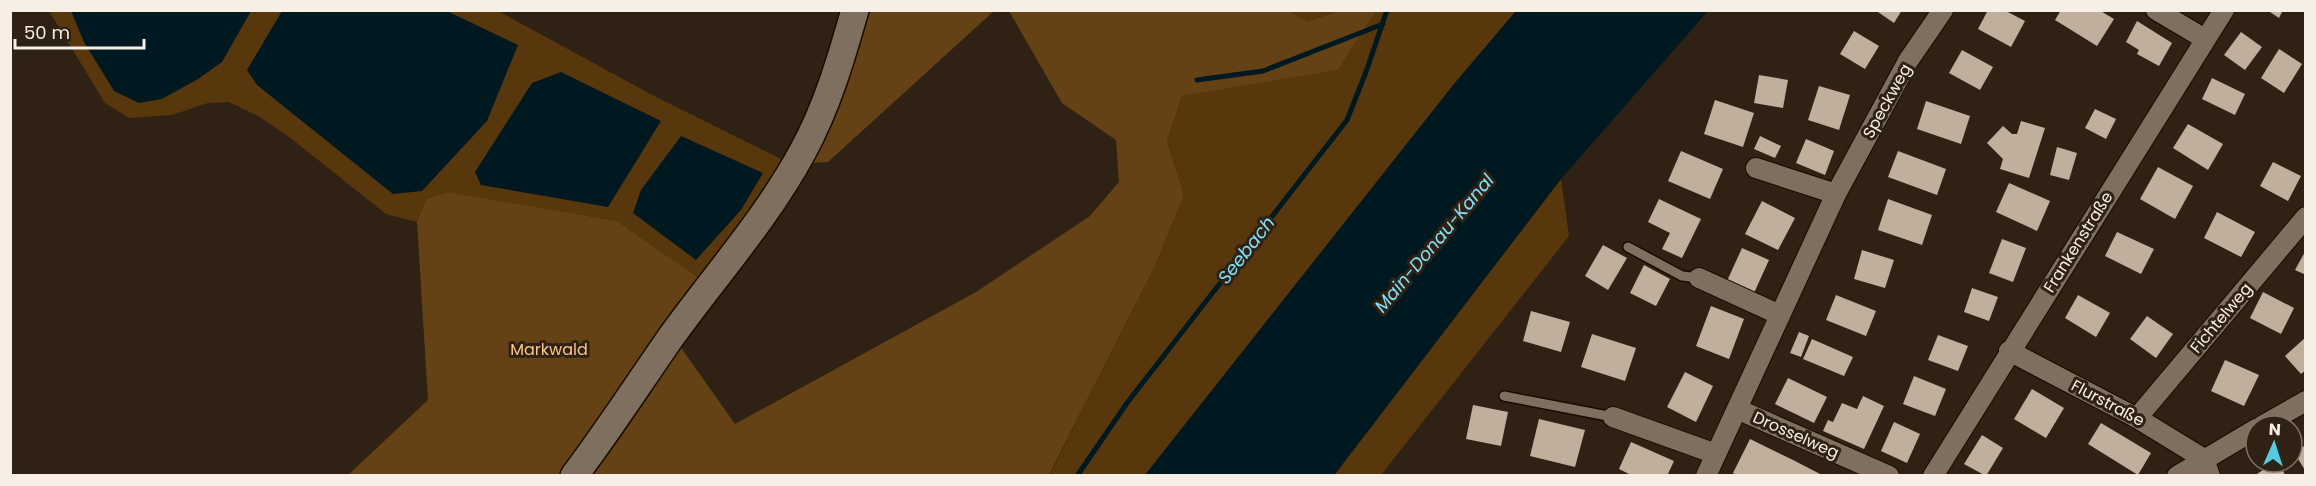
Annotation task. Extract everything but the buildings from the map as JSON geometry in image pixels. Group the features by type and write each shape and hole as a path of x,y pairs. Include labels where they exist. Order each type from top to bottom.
{"street":[{"path":"574,476 606,434 671,338 770,205 803,151 836,79 855,10"},
{"name":"Speckweg","path":"1706,476 1836,194 1908,62 1943,10"},
{"path":"2156,10 2205,39"},
{"name":"Frankenstraße","path":"1934,476 2009,351 2224,10"},
{"path":"1756,168 1836,194"},
{"name":"Fichtelweg","path":"2137,418 2306,217"},
{"path":"1699,278 1780,315"},
{"name":"Flurstraße","path":"2009,351 2137,418 2207,467"},
{"path":"2283,414 2306,401"},
{"name":"Drosselweg","path":"1737,409 1889,476"},
{"path":"1613,417 1716,454"},
{"path":"2177,476 2207,467 2244,438"}],"lane":[{"path":"1628,247 1682,276 1699,278"},
{"path":"1504,396 1613,417"}],"shaded area":[{"path":"49,11 498,11 654,96 791,164 703,281 617,221 448,192 426,199 417,222 386,214 293,140 260,117 229,102 208,103 172,115 129,118 105,103"},
{"path":"1288,11 1338,11 1307,22"},
{"path":"1376,11 1516,11 1454,84 1145,475 1049,476 1155,266 1184,195 1167,141 1182,96 1338,70"},
{"path":"1561,179 1569,236 1381,475 1334,476"}],"green space":[{"name":"Markwald","path":"1288,10 1307,22 1338,11 1376,11 1338,70 1182,96 1167,141 1184,195 1155,266 1049,475 347,476 428,400 417,222 426,199 448,192 617,221 703,281 670,332 735,424 976,292 1090,216 1119,182 1116,140 1062,103 1009,11"},
{"path":"848,11 994,11 828,162 791,164"}],"water":[{"path":"71,11 251,11 222,62 198,79 162,99 139,103 114,91 84,42"},
{"path":"282,11 447,11 518,45 487,121 422,191 393,194 257,85 247,70"},
{"name":"Main-Donau-Kanal","path":"1516,11 1708,11 1561,179 1334,475 1145,475 1454,84"},
{"path":"561,72 661,121 608,207 481,185 475,172 532,83"},
{"path":"681,136 763,173 741,210 696,260 633,213 641,190"}],"waterway":[{"name":"Seebach","path":"1077,476 1127,403 1347,120 1387,10"},
{"path":"1197,80 1263,71 1383,24"}]}
